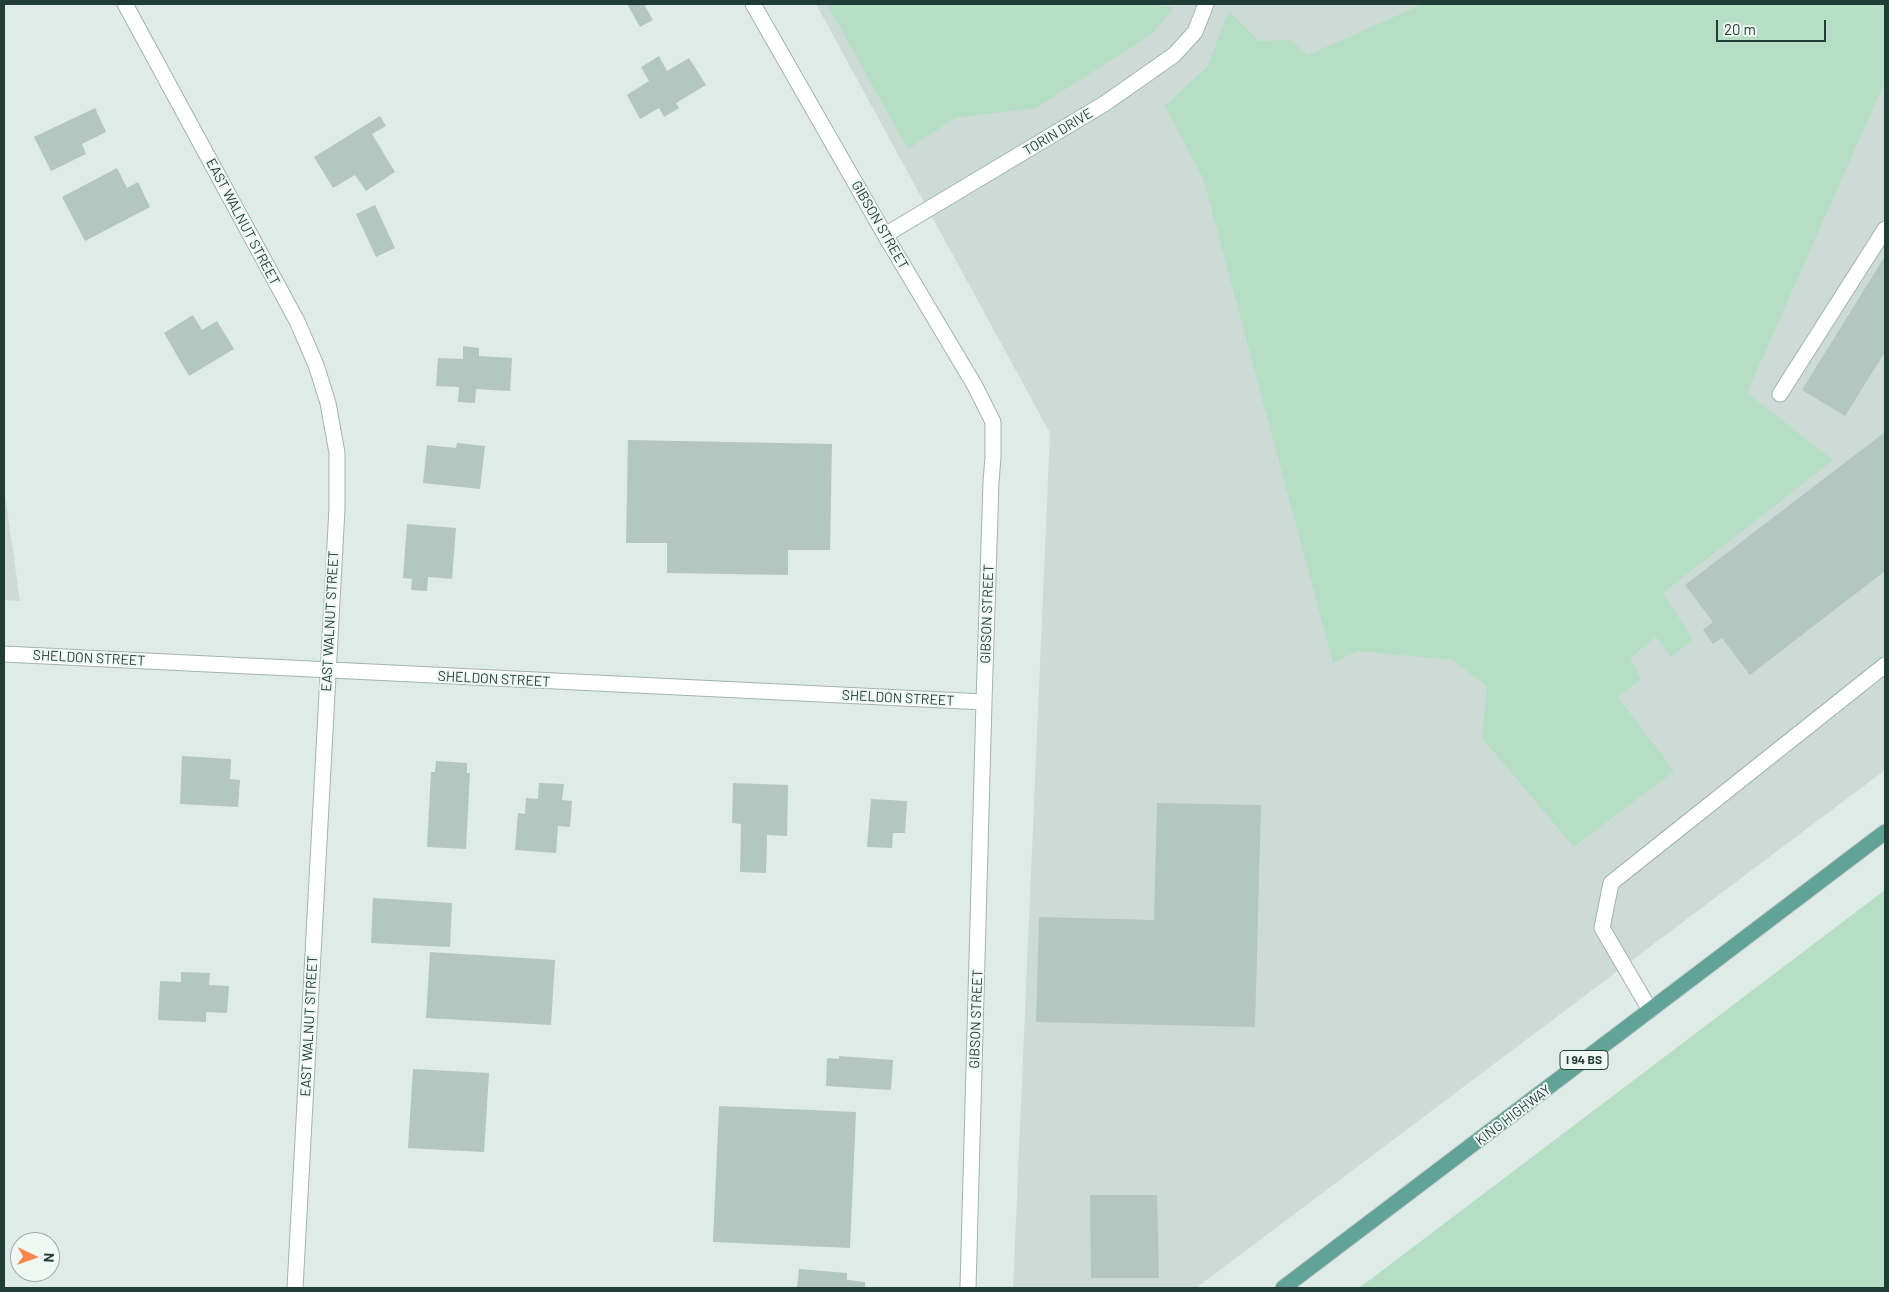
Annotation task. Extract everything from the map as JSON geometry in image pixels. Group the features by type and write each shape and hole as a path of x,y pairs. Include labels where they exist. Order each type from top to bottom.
{"main road":[{"name":"KING HIGHWAY","path":"1283,1288 1885,832"}],"street":[{"name":"EAST WALNUT STREET","path":"125,4 297,321 316,365 328,403 337,453 337,508 295,1288"},
{"name":"GIBSON STREET","path":"753,4 885,235 975,386 993,422 968,1288"},
{"name":"TORIN DRIVE","path":"885,235 1104,104 1174,55 1195,32 1206,4"},
{"path":"1780,394 1885,229"},
{"name":"SHELDON STREET","path":"4,654 984,702"},
{"path":"1650,1010 1602,928 1611,883 1885,666"}],"shaded area":[{"path":"816,4 1885,4 1885,770 1196,1288 1013,1288 1050,433"},
{"path":"4,487 20,601 4,600"}],"green space":[{"path":"827,4 1150,4 1174,7 1152,34 1036,108 955,118 908,149"},
{"path":"1423,4 1885,4 1885,81 1747,393 1833,460 1663,593 1693,640 1671,657 1656,637 1630,658 1641,679 1618,697 1674,771 1574,847 1482,738 1487,686 1452,660 1358,651 1333,663 1203,178 1165,106 1207,67 1229,11 1259,41 1290,40 1308,55"},
{"path":"1885,890 1885,1288 1358,1288 1371,1279"}],"building":[{"path":"627,4 648,4 645,6 653,20 640,27"},
{"path":"659,56 667,71 689,58 706,85 676,103 679,108 664,117 659,108 640,119 627,95 649,81 641,67"},
{"path":"95,108 106,132 82,144 86,154 51,171 34,137"},
{"path":"380,116 386,126 372,134 395,172 366,191 355,175 333,188 314,157"},
{"path":"117,168 127,188 138,182 150,207 85,241 62,197"},
{"path":"375,205 395,248 376,257 356,214"},
{"path":"1885,256 1885,352 1845,416 1802,390"},
{"path":"193,315 202,330 217,321 234,349 189,376 164,333"},
{"path":"463,346 479,348 479,356 512,358 510,391 476,389 475,403 458,402 459,387 436,386 438,358 463,359"},
{"path":"1885,432 1885,571 1750,675 1722,638 1713,644 1703,630 1713,622 1685,585"},
{"path":"628,440 832,444 830,550 788,550 788,575 667,573 667,543 626,543"},
{"path":"457,443 485,446 480,489 423,483 427,445 456,448"},
{"path":"407,524 456,528 452,579 428,577 427,591 411,590 412,579 403,578"},
{"path":"182,756 231,759 230,779 240,780 238,807 180,804"},
{"path":"436,761 467,763 467,773 470,773 466,849 427,847 431,772 435,772"},
{"path":"539,783 564,784 562,800 572,801 570,827 558,826 556,853 515,850 518,813 525,814 526,798 538,799"},
{"path":"733,783 788,785 787,836 767,835 766,873 740,872 741,824 732,823"},
{"path":"871,799 907,801 905,833 893,833 892,848 867,847"},
{"path":"1157,803 1261,805 1255,1027 1036,1022 1039,917 1154,920"},
{"path":"373,898 452,903 450,947 371,943"},
{"path":"430,952 555,960 551,1025 426,1018"},
{"path":"181,972 210,973 209,985 229,986 227,1013 206,1012 206,1022 158,1020 160,981 181,982"},
{"path":"839,1056 893,1060 891,1090 826,1086 827,1058 839,1059"},
{"path":"413,1069 489,1073 484,1152 408,1148"},
{"path":"719,1106 856,1112 850,1248 713,1242"},
{"path":"1090,1195 1157,1195 1159,1278 1091,1278"},
{"path":"799,1269 847,1273 847,1280 865,1282 865,1288 797,1288"}]}
